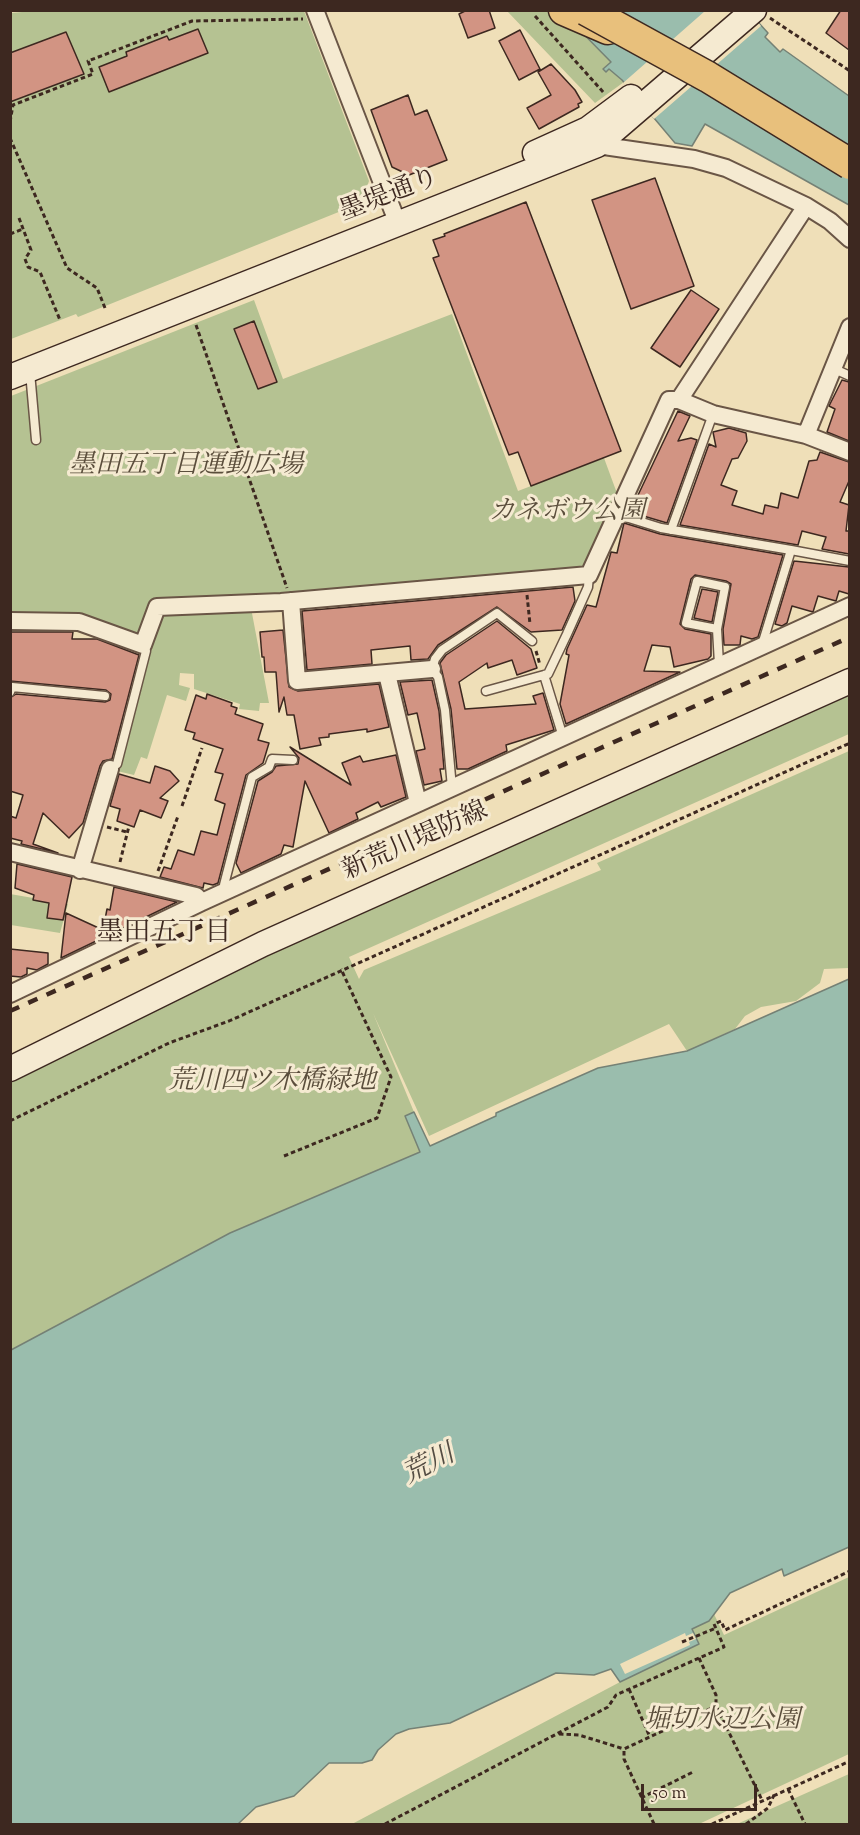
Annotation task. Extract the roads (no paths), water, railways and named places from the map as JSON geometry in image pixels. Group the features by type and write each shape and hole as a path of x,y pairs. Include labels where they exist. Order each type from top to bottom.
{"highway":[{"path":"564,10 672,56"},
{"path":"586,10 672,56 849,164"},
{"path":"633,10 849,141"}],"main road":[{"name":"墨堤通り","path":"17,368 395,216 597,145 638,102 749,12"},
{"name":"墨堤通り","path":"17,368 190,306 572,137 611,114 638,102"},
{"name":"新荒川堤防線","path":"10,1069 263,944 849,681"}],"street":[{"path":"312,14 395,216"},
{"path":"597,145 694,159 726,168 806,206 830,220 849,239"},
{"path":"679,400 806,206"},
{"path":"806,435 849,327"},
{"path":"10,621 79,622 143,645 157,607 291,601 589,575 669,400 679,400 713,414 806,435 849,452"},
{"path":"291,601 297,681 432,669"},
{"path":"10,994 202,902 849,606"},
{"path":"387,674 418,803"},
{"path":"80,870 110,769"},
{"path":"10,852 196,896 202,902"}],"lane":[{"path":"17,368 36,440"},
{"path":"832,368 849,376"},
{"path":"671,530 713,414"},
{"path":"616,514 671,530 849,561"},
{"path":"762,646 791,550"},
{"path":"486,691 548,674 588,587 589,575"},
{"path":"717,630 686,623 697,581 726,587 717,630 719,664"},
{"path":"452,788 445,710 438,677 432,669 442,651 497,613 532,641"},
{"path":"110,769 117,765 146,651 143,645"},
{"path":"544,675 563,737"},
{"path":"10,692 12,687 105,696"},
{"path":"228,892 224,885 252,777 269,767 272,759 293,760"}],"water":[{"path":"561,11 748,11 768,33 765,37 780,52 783,49 849,96 849,205 705,124 692,146 675,143 622,80 609,69 606,72 603,69 611,62"},
{"name":"荒川","path":"849,979 849,1547 784,1576 782,1569 730,1593 709,1621 692,1629 699,1644 620,1682 611,1669 594,1675 556,1673 450,1723 409,1729 396,1734 378,1750 372,1760 362,1763 329,1763 294,1796 256,1807 238,1824 11,1824 11,1350 230,1233 420,1152 405,1116 414,1112 430,1146 496,1116 496,1113 598,1068 687,1051"}],"railway":[{"path":"10,1011 850,637"}],"district":[{"name":"墨田五丁目","path":"164,935"}],"park label":[{"name":"墨田五丁目運動広場","path":"186,468"},
{"name":"カネボウ公園","path":"567,514"},
{"name":"荒川四ツ木橋緑地","path":"272,1084"},
{"name":"堀切水辺公園","path":"722,1723"}]}
